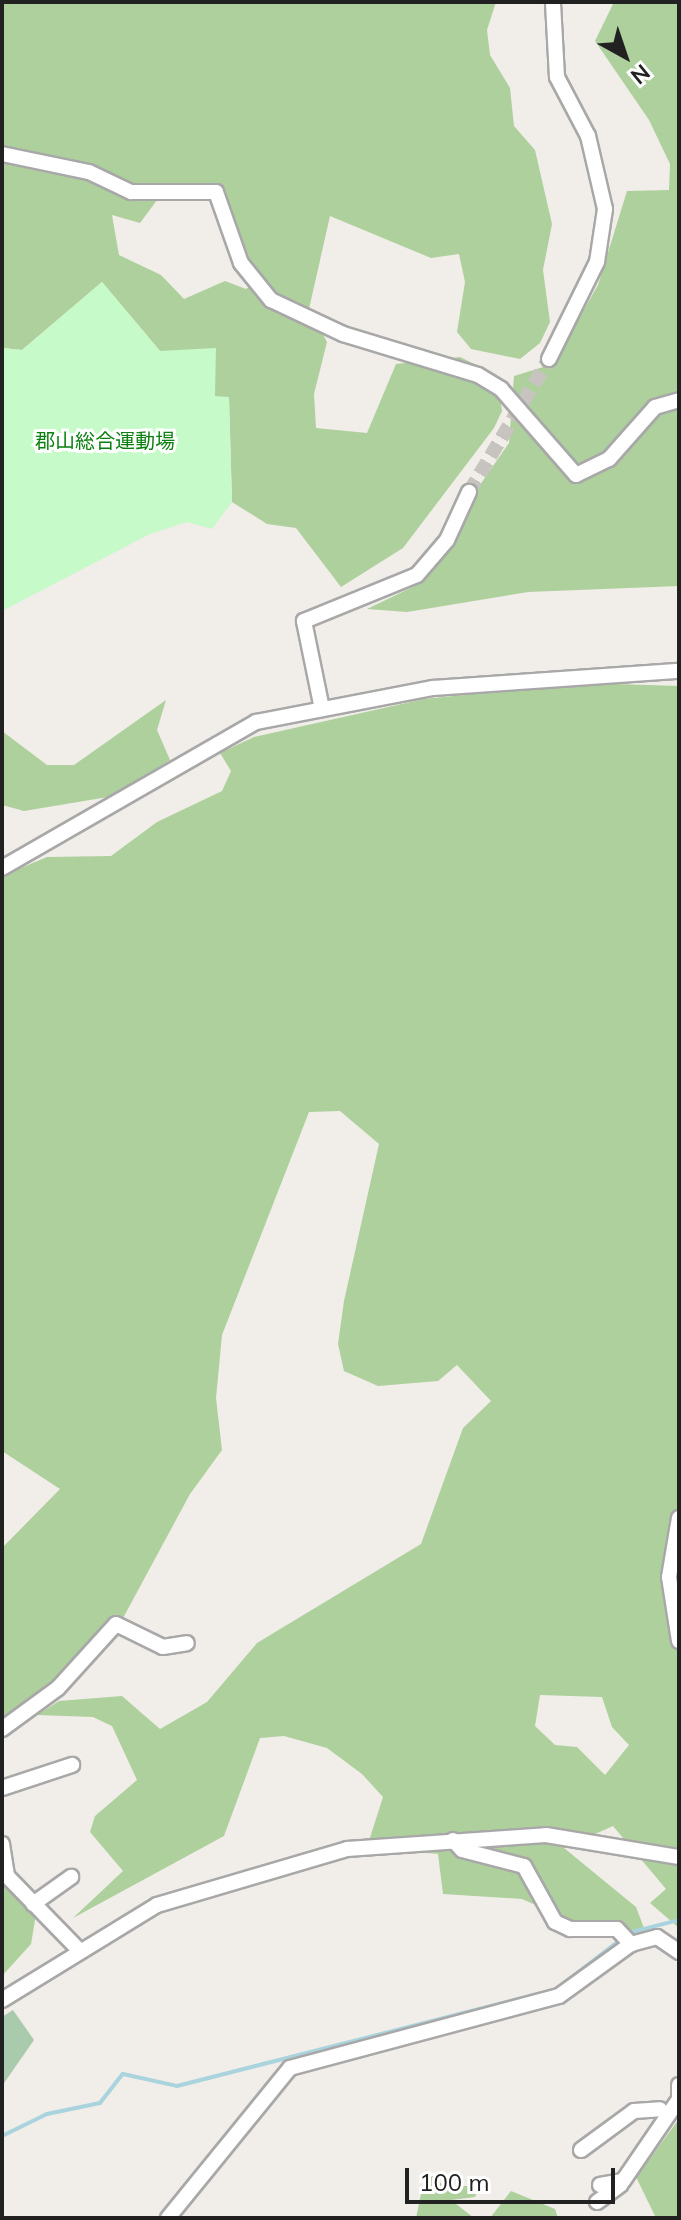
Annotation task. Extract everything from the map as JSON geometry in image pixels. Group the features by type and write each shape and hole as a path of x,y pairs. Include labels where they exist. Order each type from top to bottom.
{"street":[{"path":"549,359 597,262 605,209 588,136 557,77 553,2"},
{"path":"2,154 89,172 131,192 216,192 241,263 271,300 343,334 478,375 501,389 576,475 609,459 655,407 679,400"},
{"path":"321,704 304,621 417,575 447,540 469,492"},
{"path":"2,868 256,722 321,704 433,688 679,671"},
{"path":"679,1518 669,1577 679,1641"},
{"path":"2,1729 58,1688 116,1624 163,1647 187,1643"},
{"path":"2,1788 72,1765"},
{"path":"2,2000 78,1949 157,1905 230,1878 347,1849 546,1835 679,1857"},
{"path":"453,1840 462,1850 524,1866 555,1922 570,1929 617,1929 631,1944"},
{"path":"2,1844 7,1876 78,1949"},
{"path":"33,1904 71,1877"},
{"path":"168,2218 290,2068 559,1996 631,1944 657,1937 679,1952"},
{"path":"638,2119 660,2109 677,2096"},
{"path":"597,2202 623,2181 677,2096"},
{"path":"581,2150 634,2111 660,2109"},
{"path":"600,2185 623,2181"}],"green space":[{"path":"2,2 496,2 487,30 490,55 510,88 514,126 535,150 552,224 543,270 550,322 540,343 520,359 471,349 457,332 465,282 459,254 431,258 330,216 309,309 327,342 314,394 316,428 367,433 396,364 460,357 497,375 502,411 494,428 403,548 341,587 296,528 267,524 232,502 229,398 215,397 160,351 102,282 22,350 2,348","holes":["199,186 223,191 258,280 246,289 225,281 184,299 161,275 119,255 112,215 140,223 166,188"]},
{"path":"614,2 679,2 679,586 528,592 407,612 367,609 419,584 447,553 473,495 509,443 514,376 553,364 598,285 627,191 669,190 670,164 649,120 595,41"},
{"name":"郡山総合運動場","path":"102,282 160,351 216,348 215,396 229,397 232,502 212,529 187,522 150,534 2,611 2,348 22,350"},
{"path":"583,683 679,686 679,1928 650,1903 666,1889 613,1826 564,1848 636,1907 647,1936 581,1938 561,1916 522,1899 443,1894 438,1854 367,1847 383,1797 362,1774 327,1748 284,1736 260,1738 224,1836 73,1918 123,1871 90,1832 95,1816 137,1780 112,1726 93,1717 37,1715 59,1701 122,1696 160,1729 207,1702 257,1643 421,1544 463,1428 491,1401 457,1365 438,1381 378,1386 344,1371 338,1344 344,1301 379,1144 340,1111 309,1112 222,1335 216,1398 222,1450 190,1494 116,1631 2,1729 2,1548 60,1489 2,1451 2,876 47,857 111,856 157,822 222,791 231,771 220,753 254,737 424,699","holes":["540,1695 602,1697 612,1727 629,1745 605,1775 577,1747 555,1745 535,1726"]},
{"path":"166,700 157,730 170,760 114,796 24,811 2,805 2,731 47,765 74,765"},
{"path":"2,1863 38,1902 31,1944 2,1976"},
{"path":"13,2010 34,2040 2,2086 2,2017"},
{"path":"679,2119 679,2218 656,2218 636,2177"},
{"path":"426,2170 444,2186 480,2186 475,2197 451,2200 474,2218 416,2218"},
{"path":"511,2191 555,2209 558,2218 490,2218"}],"waterway":[{"path":"628,1933 679,1920"},
{"path":"2,2136 47,2114 100,2103 123,2074 177,2086 555,1990 620,1940"}],"tunnel":[{"path":"469,492 549,359"}]}
